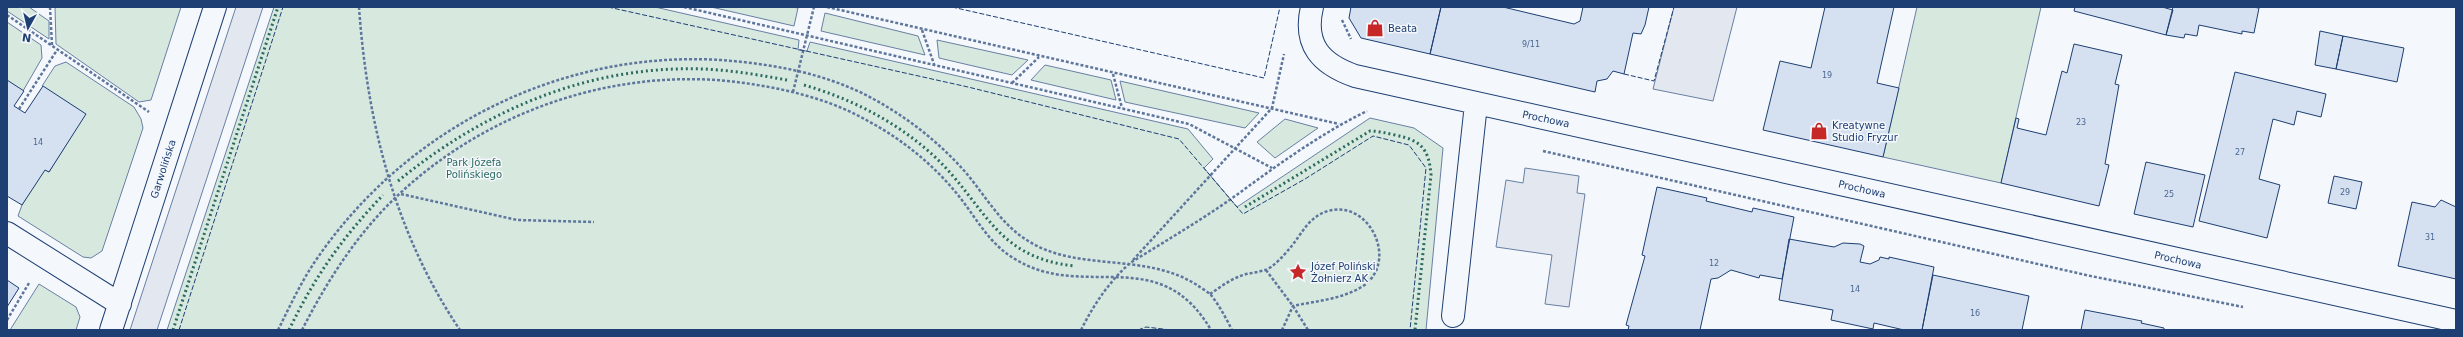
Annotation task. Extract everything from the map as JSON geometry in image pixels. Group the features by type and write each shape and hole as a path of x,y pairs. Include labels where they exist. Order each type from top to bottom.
{"street":[{"name":"Garwolińska","path":"111,330 214,7"},
{"name":"Prochowa","path":"1311,9 1309,31 1314,48 1325,61 1339,70 1376,81 2456,321"},
{"path":"1453,316 1476,104"},
{"path":"7,232 120,304"}],"path":[{"path":"50,7 52,45"},
{"path":"359,7 375,120 394,199 423,271 460,330"},
{"path":"684,7 1190,124 1272,168"},
{"path":"793,92 805,35 814,7"},
{"path":"827,7 1113,74 1339,124"},
{"path":"7,15 153,115"},
{"path":"922,30 934,65"},
{"path":"1081,330 1094,304 1115,276 1130,263 1272,108 1286,46"},
{"path":"19,109 57,50"},
{"path":"1012,83 1039,56"},
{"path":"278,330 312,265 344,224 388,177 437,137 464,120 519,94 577,74 643,61 690,59 745,62 823,78 852,88 904,118 954,159 1000,217 1014,231 1032,244 1050,251 1076,257 1130,263 1158,268 1186,278 1210,294 1232,330"},
{"path":"1113,74 1122,108"},
{"path":"302,330 317,301 353,246 394,199 449,154 496,126 542,106 586,93 640,82 701,79 762,86 793,92 842,108 867,120 913,150 954,190 988,236 1014,259 1051,274 1074,277 1115,276 1150,279 1164,284 1188,300 1204,317 1211,330"},
{"path":"1130,263 1230,199 1272,168 1339,124 1370,110 1376,81"},
{"path":"1535,150 2086,275 2249,308"},
{"path":"401,194 517,220 594,222"},
{"path":"1210,294 1239,276 1266,270 1290,248 1303,228 1316,216 1329,211 1346,211 1362,218 1372,228 1379,244 1379,261 1375,274 1364,285 1347,295 1293,306"},
{"path":"1266,270 1293,306 1308,330"},
{"path":"7,320 30,282"},
{"path":"1282,330 1293,306"}],"green space":[{"path":"7,7 29,7 49,21 49,39 7,11"},
{"path":"55,7 181,7 151,100 139,102 56,44"},
{"name":"Park Józefa Polińskiego","path":"274,7 655,7 799,40 798,50 807,51 810,42 1188,129 1213,159 1204,168 1237,207 1370,118 1414,128 1443,148 1426,330 167,330"},
{"path":"711,7 792,7 798,8 794,26"},
{"path":"1917,7 2041,7 2001,183 1883,157"},
{"path":"825,13 918,36 925,55 821,31"},
{"path":"7,22 41,45 42,58 23,91 7,81"},
{"path":"937,40 1028,60 1012,75 939,58"},
{"path":"66,62 134,107 141,119 143,128 102,251 91,258 83,257 18,216 22,205 44,169 49,172 85,114 42,86 55,66"},
{"path":"1045,65 1111,80 1116,100 1031,80"},
{"path":"1120,81 1259,113 1245,128 1125,102"},
{"path":"1285,119 1318,128 1275,158 1257,142"},
{"path":"39,284 76,307 80,317 76,330 10,330"}],"shaded area":[{"path":"236,7 263,7 157,330 130,330"},
{"path":"1674,7 1737,7 1713,101 1653,89"},
{"path":"1525,168 1579,176 1577,193 1585,194 1569,307 1545,304 1552,255 1496,247 1506,180 1523,183"}],"building":[{"path":"1351,7 1441,7 1430,54 1361,38 1349,18"},
{"path":"1441,7 1503,7 1574,24 1580,21 1583,7 1649,7 1645,25 1641,34 1633,33 1624,74 1613,71 1607,79 1597,81 1595,92 1430,54"},
{"path":"1825,7 1894,7 1877,83 1899,88 1883,157 1763,130 1780,61 1811,68"},
{"path":"2075,7 2162,7 2173,10 2166,35 2074,11"},
{"path":"2173,7 2259,8 2254,33 2242,31 2242,34 2199,25 2197,36 2185,34 2184,38 2166,35"},
{"path":"2320,31 2343,36 2336,69 2315,65"},
{"path":"2343,36 2404,48 2397,82 2336,69"},
{"path":"2074,44 2122,55 2115,84 2119,85 2105,164 2109,165 2099,206 2001,183 2016,118 2019,119 2017,128 2046,135 2062,71 2067,73"},
{"path":"2235,72 2326,94 2321,117 2297,111 2294,125 2273,119 2259,179 2280,185 2267,238 2199,221"},
{"path":"7,80 24,91 14,106 25,113 43,86 86,114 49,172 45,170 22,205 7,196"},
{"path":"2146,162 2205,175 2193,227 2134,214"},
{"path":"2334,176 2362,182 2356,209 2328,203"},
{"path":"1657,187 1707,198 1706,201 1752,212 1753,208 1794,217 1782,279 1760,275 1759,278 1731,270 1718,278 1711,279 1700,330 1628,330 1629,326 1626,325 1645,256 1642,255"},
{"path":"2441,200 2456,207 2456,279 2398,266 2412,202 2435,207"},
{"path":"1789,239 1834,247 1843,243 1860,244 1864,246 1860,262 1870,264 1879,260 1880,257 1889,259 1889,257 1934,267 1922,330 1904,330 1874,323 1873,329 1831,320 1833,310 1779,300"},
{"path":"1933,275 2029,296 2022,330 1922,330"},
{"path":"7,280 19,288 7,307"},
{"path":"2085,310 2142,321 2141,323 2164,328 2164,330 2081,330"}],"hedge":[{"path":"173,330 278,7"},
{"path":"398,181 431,156 466,133 503,113 540,97 579,84 619,75 661,70 703,69 745,73 787,80"},
{"path":"804,85 839,97 889,122 934,156 952,174 980,210 1008,240 1026,252 1047,261 1074,266"},
{"path":"1245,207 1370,131 1403,137 1416,142 1425,151 1430,165 1431,175 1415,330"},
{"path":"289,330 309,292 330,258 383,195"}],"fence":[{"path":"179,330 283,7"},
{"path":"608,7 968,87 1179,139 1243,214 1305,179 1373,136 1409,145 1426,168 1410,330"},
{"path":"952,7 1264,78 1280,7"},
{"path":"1624,74 1654,81 1674,7"},
{"path":"1138,330 1146,327 1171,330"}],"place":[{"name":"Beata","path":"1375,28"},
{"name":"Kreatywne Studio Fryzur","path":"1819,131"},
{"name":"Józef Poliński Żołnierz AK","path":"1298,272"}]}
